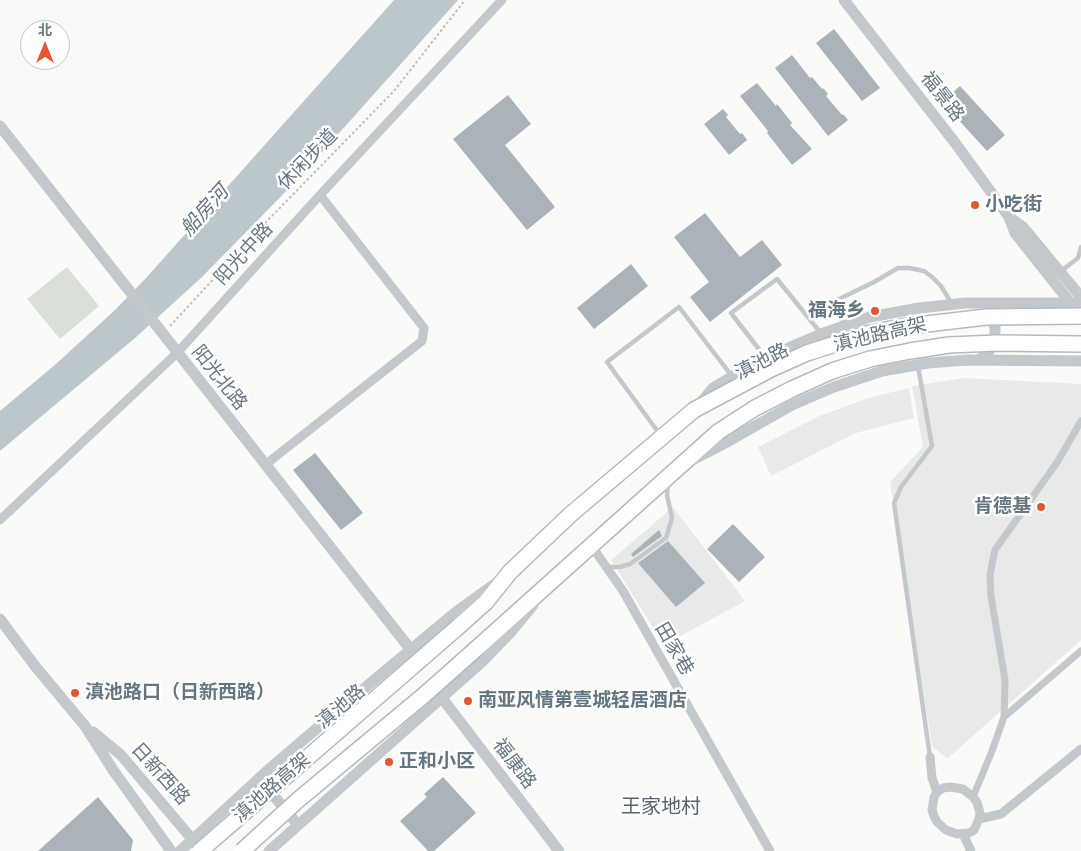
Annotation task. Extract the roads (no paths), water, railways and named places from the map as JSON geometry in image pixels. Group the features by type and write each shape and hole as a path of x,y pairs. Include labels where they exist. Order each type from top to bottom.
{"main road":[{"name":"滇池路高架","path":"694,410 771,369 807,353 866,334 919,324 986,317 1081,316"},
{"name":"滇池路高架","path":"685,463 718,432 755,408 832,371 870,359 949,345 997,343 1081,344"},
{"name":"滇池路","path":"458,627 486,602 510,572 571,514 694,410"},
{"path":"554,578 685,463"},
{"name":"滇池路高架","path":"242,851 298,800 423,696 554,578"},
{"name":"滇池路高架","path":"198,847 458,627"}],"street":[{"name":"阳光中路","path":"0,520 178,353 320,194 502,0"},
{"name":"福景路","path":"850,3 1009,217 1015,233 1078,301"},
{"name":"阳光北路","path":"0,126 411,650"},
{"path":"265,465 422,341 424,328 320,194"},
{"name":"福景路","path":"1009,217 1023,227 1060,272 1078,301 1081,311"},
{"name":"滇池路","path":"694,410 714,388 766,358 821,334 876,316 918,308 977,303 1078,301"},
{"path":"977,303 991,316 996,333 992,346 985,356 979,360"},
{"path":"685,463 792,406 826,391 882,372 918,365 979,360 1081,361"},
{"path":"973,797 1004,716 1004,680 991,596 990,574 995,550 1058,462 1081,421"},
{"name":"田家巷","path":"591,544 623,591 770,851"},
{"name":"滇池路","path":"180,851 198,847 259,778 456,612 510,572"},
{"path":"269,851 482,662 511,632 554,578"},
{"name":"日新西路","path":"0,620 85,726 113,770 171,851"},
{"path":"1004,716 1081,651"},
{"name":"福康路","path":"442,698 559,851"},
{"name":"日新西路","path":"85,726 122,755 198,847"},
{"path":"979,819 1001,814 1081,749"},
{"path":"930,757 932,778 937,792"},
{"path":"259,778 298,825"},
{"path":"957,787 973,797 979,807 979,819 974,830 963,834 946,830 937,822 932,810 932,803 937,792 943,788 957,787"},
{"path":"963,834 971,851"}],"lane":[{"path":"1060,272 1078,258 1081,247"},
{"path":"843,326 837,300 898,268 924,271 941,286 952,305"},
{"path":"766,358 731,313 777,280 821,334"},
{"path":"662,437 607,362 679,307 732,377"},
{"path":"918,365 932,446 901,487 894,503 930,757"},
{"path":"607,567 620,567 630,564 666,538 672,518 667,496 668,478"}],"place":[{"name":"小吃街","path":"975,205"},
{"name":"福海乡","path":"875,311"},
{"name":"肯德基","path":"1041,507"},
{"name":"滇池路口（日新西路）","path":"75,693"},
{"name":"南亚风情第壹城轻居酒店","path":"468,701"},
{"name":"正和小区","path":"389,762"}],"district":[{"name":"王家地村","path":"661,807"}],"water label":[{"name":"船房河","path":"205,211"}]}
